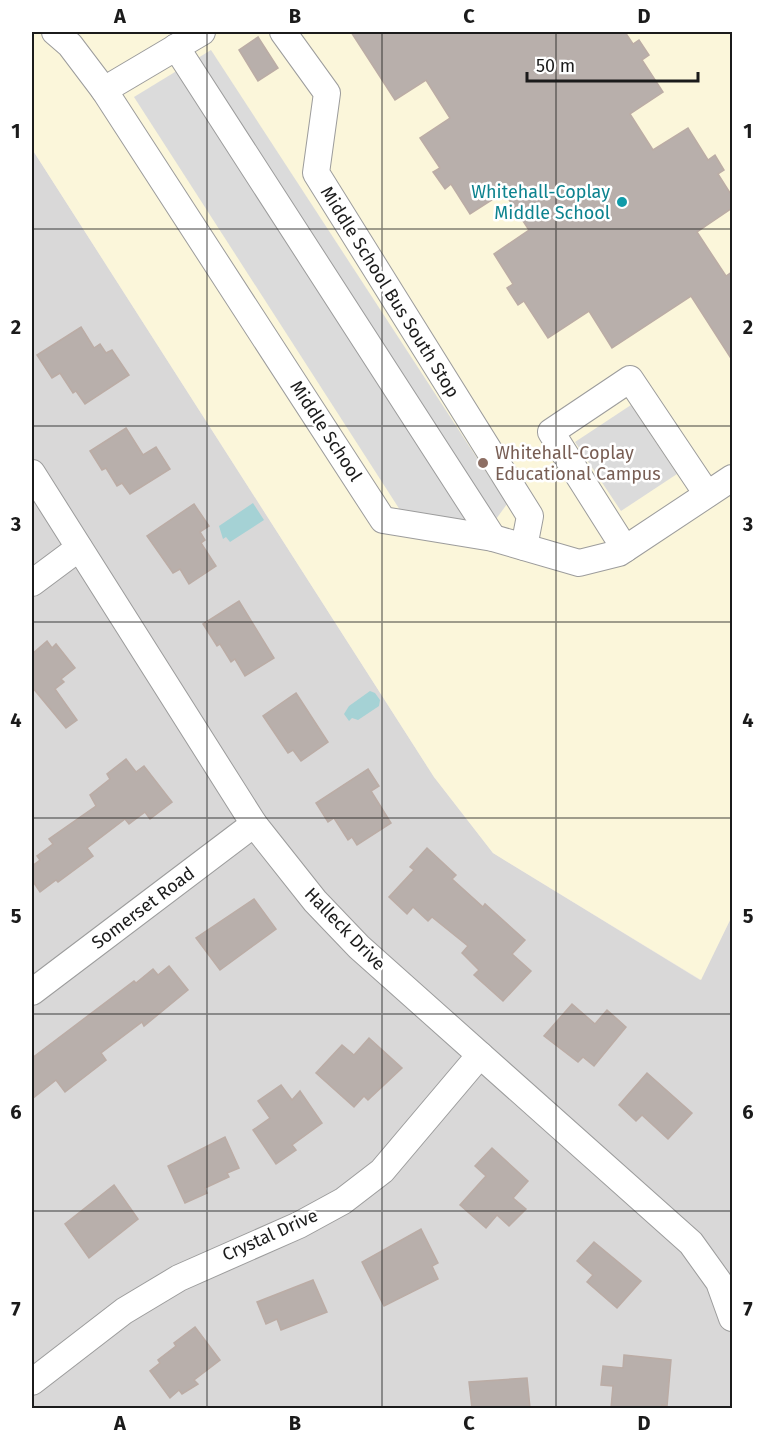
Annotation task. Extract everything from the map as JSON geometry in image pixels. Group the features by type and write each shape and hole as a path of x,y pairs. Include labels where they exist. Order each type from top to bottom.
{"street":[{"name":"Middle School","path":"55,32 70,45 104,90 383,520 493,538 579,563 619,553 732,478"},
{"path":"104,90 202,32"},
{"name":"Middle School Bus South Stop","path":"282,32 327,93 316,173 530,516 524,547"},
{"path":"176,47 493,538"},
{"path":"625,549 551,432 630,379 707,494"},
{"name":"Halleck Drive","path":"32,473 254,824 315,901 359,947 691,1243 719,1282 732,1318"},
{"path":"32,583 79,548"},
{"name":"Somerset Road","path":"32,992 254,824"},
{"name":"Crystal Drive","path":"32,1382 124,1311 179,1278 237,1250 299,1225 351,1195 382,1171 480,1055"}],"shaded area":[{"name":"Whitehall-Coplay Educational Campus","path":"32,32 732,32 732,916 701,980 493,853 434,777 32,149"},
{"path":"211,50 507,504 491,526 400,510 134,97"},
{"path":"32,149 434,777 493,853 700,980 732,916 732,1408 32,1408"},
{"path":"631,405 677,474 621,511 575,442"}],"water":[{"path":"253,503 264,520 230,542 226,537 223,539 219,526"},
{"path":"370,691 375,693 380,700 379,706 358,720 352,718 349,721 344,714 349,706"}],"building":[{"name":"Whitehall-Coplay Middle School","path":"351,32 625,32 633,44 639,40 649,55 642,60 663,92 630,114 653,150 688,128 708,160 715,155 724,170 718,174 732,196 732,208 697,232 726,276 732,272 732,360 691,296 612,348 589,311 548,338 524,301 518,305 507,288 513,284 494,254 529,230 504,192 470,214 451,184 445,189 433,172 440,168 420,138 450,118 426,80 395,100"},
{"path":"258,37 278,68 258,81 239,50"},
{"path":"81,327 94,348 100,344 106,353 112,350 129,375 85,404 76,391 73,393 60,373 52,378 37,355"},
{"path":"126,428 143,455 156,447 170,469 130,494 122,483 117,486 106,468 102,470 90,451"},
{"path":"194,504 209,526 200,532 205,540 201,543 216,566 189,584 180,569 173,573 147,536"},
{"path":"239,601 274,658 245,676 235,659 231,662 220,644 217,646 203,624"},
{"path":"47,641 52,648 56,644 75,668 61,679 64,682 55,689 77,720 66,728 32,687 32,654"},
{"path":"296,693 328,742 301,761 293,750 288,753 263,716"},
{"path":"126,759 136,772 144,766 172,802 150,819 145,812 129,824 125,819 87,848 93,856 58,882 56,880 40,892 32,880 32,866 40,860 37,856 53,844 49,839 96,806 90,795 110,779 107,774"},
{"path":"368,769 379,786 371,791 391,823 357,845 352,837 348,840 334,818 328,822 316,803"},
{"path":"427,848 456,875 452,879 483,907 485,904 525,940 512,954 531,971 503,1001 474,975 479,970 462,953 468,946 432,917 428,921 413,907 407,914 389,897 414,870 410,867"},
{"path":"254,899 276,929 220,970 196,938"},
{"path":"169,966 188,990 144,1026 142,1022 101,1053 106,1060 65,1092 56,1080 32,1099 32,1058 134,981 136,983 153,969 158,975"},
{"path":"572,1004 595,1024 607,1010 626,1027 594,1066 583,1057 578,1062 544,1036"},
{"path":"369,1038 402,1068 368,1100 364,1096 354,1107 316,1073 342,1045 354,1055"},
{"path":"647,1073 692,1113 668,1139 642,1115 636,1121 619,1105"},
{"path":"281,1085 292,1100 300,1091 322,1123 292,1145 296,1150 276,1164 253,1130 270,1118 258,1101"},
{"path":"225,1137 239,1168 227,1173 229,1177 205,1188 207,1193 185,1203 168,1166"},
{"path":"492,1148 528,1181 513,1198 526,1209 509,1226 497,1215 486,1228 460,1205 486,1176 475,1166"},
{"path":"114,1185 138,1219 89,1258 65,1224"},
{"path":"421,1229 438,1263 432,1266 438,1279 384,1306 362,1262"},
{"path":"594,1242 641,1281 617,1308 587,1282 593,1275 577,1261"},
{"path":"313,1280 327,1312 281,1330 277,1319 266,1324 257,1302"},
{"path":"195,1327 220,1360 194,1380 198,1384 182,1394 179,1390 170,1398 150,1371 160,1363 158,1360 176,1346 174,1343"},
{"path":"624,1355 671,1360 667,1406 662,1405 662,1408 611,1408 613,1386 601,1385 603,1366 623,1368"},
{"path":"527,1378 530,1408 472,1408 469,1382"}],"place":[{"name":"Whitehall-Coplay Middle School","path":"622,202"},
{"name":"Whitehall-Coplay Educational Campus","path":"483,463"}]}
